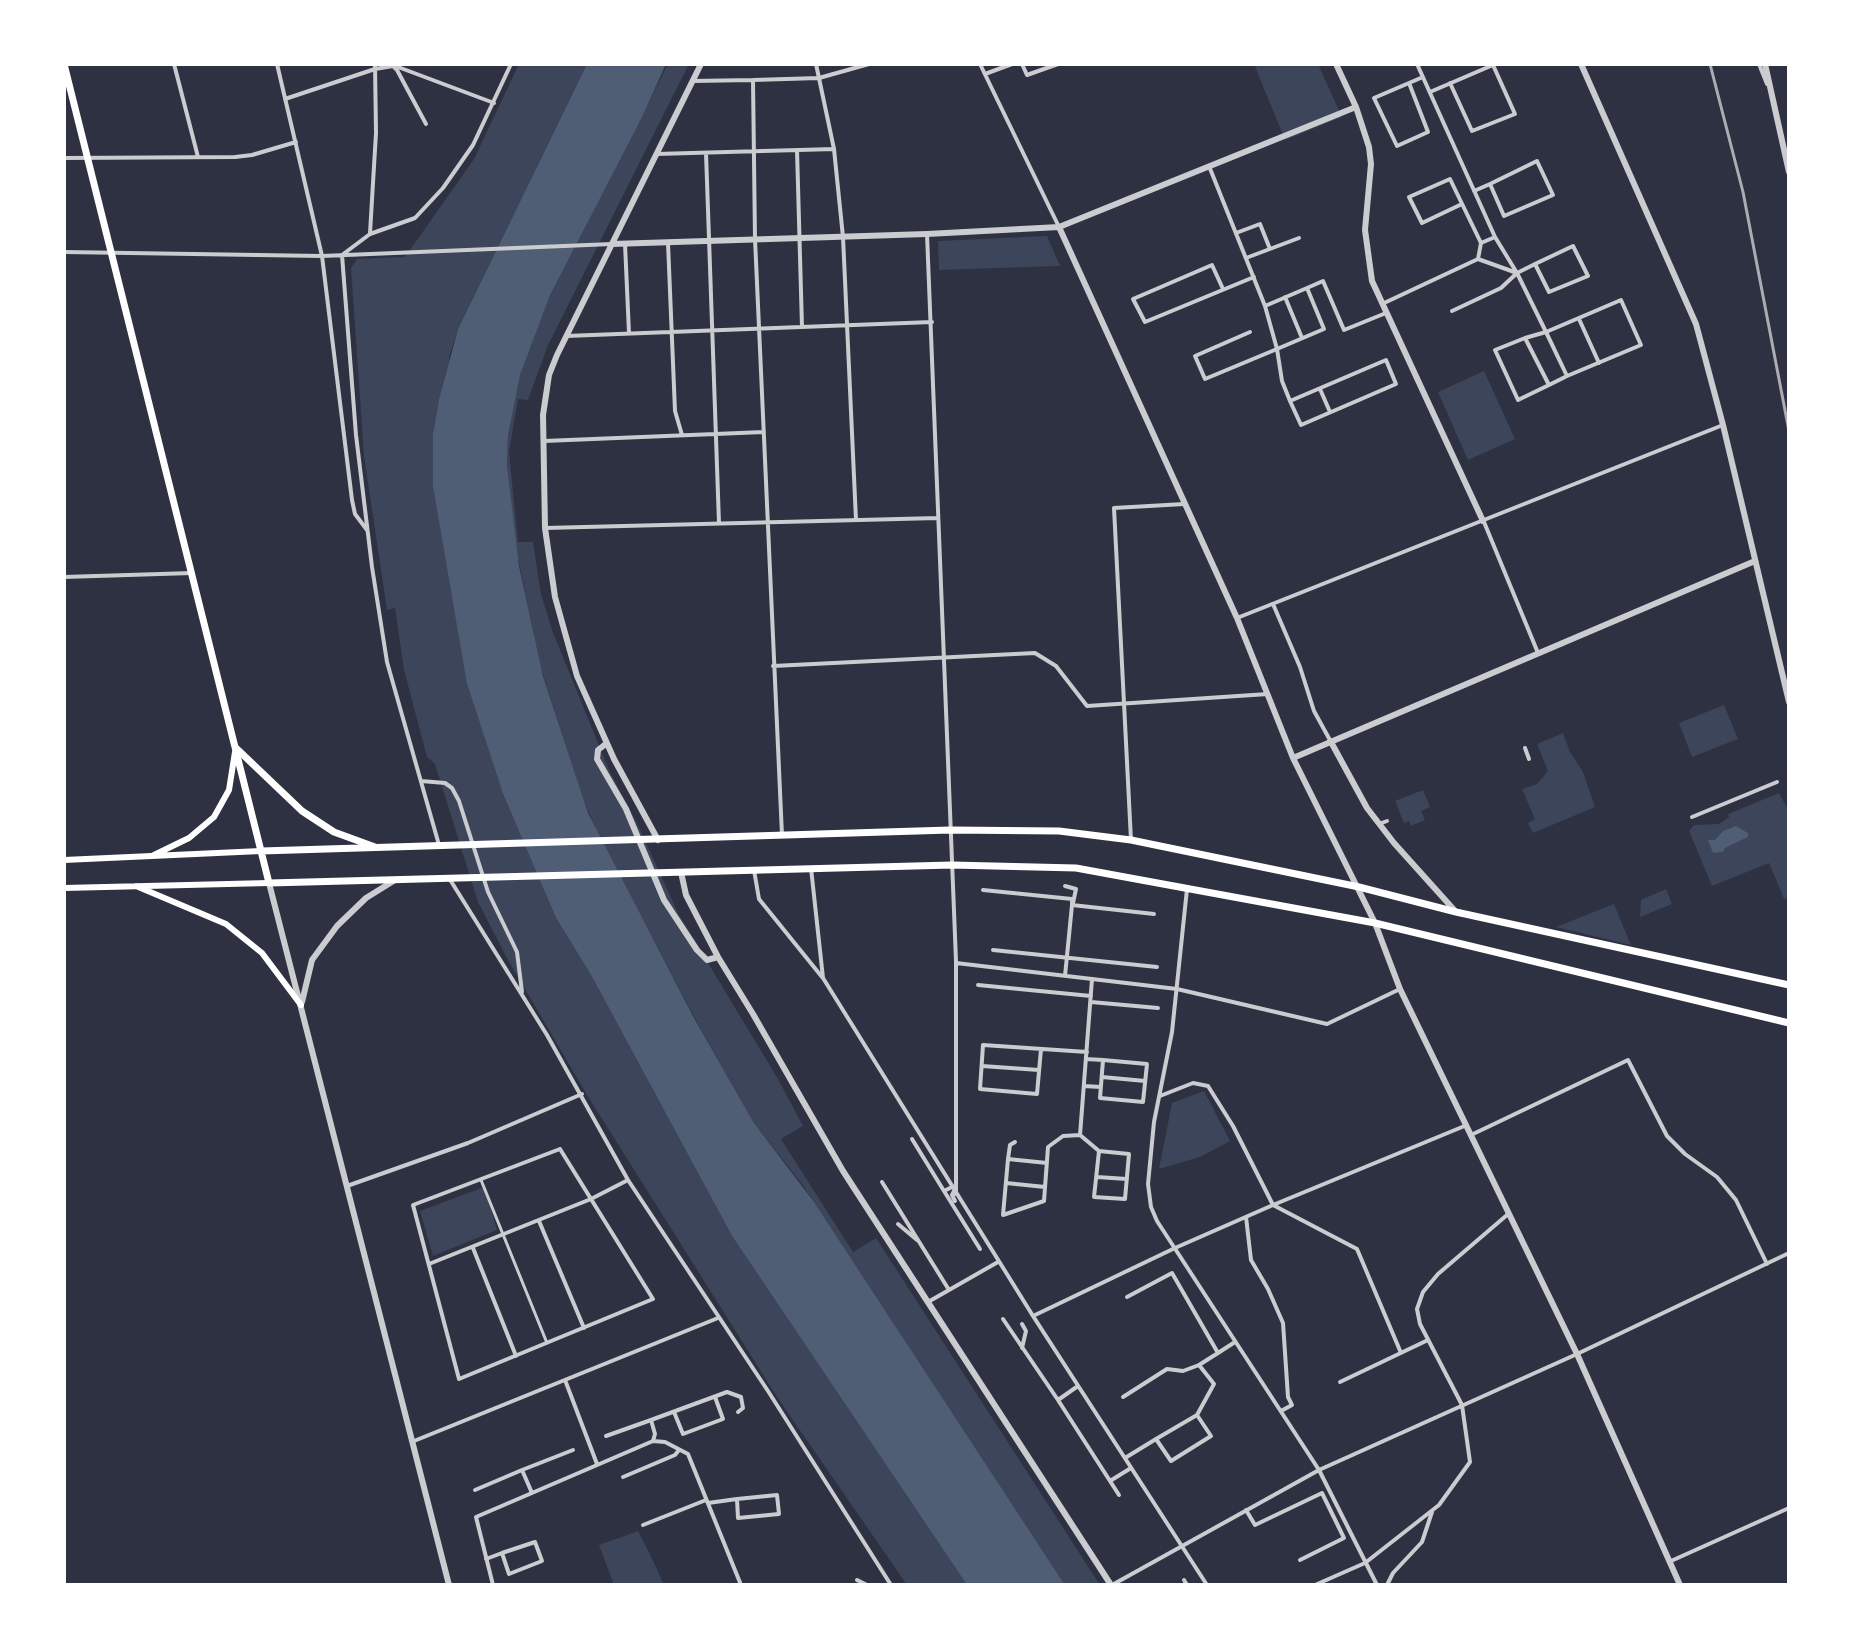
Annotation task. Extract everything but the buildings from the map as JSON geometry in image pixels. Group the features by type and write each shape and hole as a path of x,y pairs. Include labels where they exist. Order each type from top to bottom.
{"main road":[{"path":"64,64 269,883"},
{"path":"235,748 302,811 334,832 380,849"},
{"path":"151,856 189,838 214,817 229,790 235,748"},
{"path":"64,860 950,830 1059,831 1131,840 1359,887 1456,912 1789,985"},
{"path":"64,888 952,865 1076,868 1375,923 1789,1023"},
{"path":"136,886 226,924 262,953 301,1005"}],"street":[{"path":"174,64 198,157"},
{"path":"277,64 322,256 352,500 355,514 367,531"},
{"path":"342,255 370,234 415,218 434,198 473,145 511,64"},
{"path":"658,840 607,743 573,663 555,597 545,528 542,441 549,375 701,64"},
{"path":"816,64 834,149 843,237 856,520"},
{"path":"692,81 819,78 869,64"},
{"path":"980,64 1187,504 1293,758 1359,887 1400,989 1577,1354 1680,1585"},
{"path":"985,74 1012,64"},
{"path":"1022,64 1027,75 1058,64"},
{"path":"1336,64 1365,131 1371,164 1365,218 1368,264 1382,304 1483,521 1538,653"},
{"path":"1417,64 1495,237 1517,273 1567,376"},
{"path":"1581,64 1696,324 1789,702"},
{"path":"1759,64 1772,96"},
{"path":"1765,64 1789,172"},
{"path":"1430,92 1450,83 1493,65 1515,114 1472,131 1450,83"},
{"path":"285,99 375,67 395,67 494,103"},
{"path":"370,234 376,133 375,67"},
{"path":"395,67 426,124"},
{"path":"1409,83 1428,132 1397,146 1374,98 1409,83 1423,77"},
{"path":"753,80 755,239 782,835"},
{"path":"64,252 322,256 1059,227 1356,107"},
{"path":"64,158 243,157 296,142"},
{"path":"656,154 834,149"},
{"path":"797,150 802,327"},
{"path":"706,153 719,523"},
{"path":"1474,191 1537,161 1553,195 1504,216 1490,184"},
{"path":"1209,166 1265,306 1282,381 1290,401 1301,425 1396,384 1386,360 1290,401"},
{"path":"1462,204 1422,223 1409,197 1450,179 1481,243 1478,259"},
{"path":"1236,233 1260,224 1270,249"},
{"path":"927,234 956,963 954,1193"},
{"path":"1481,243 1495,237"},
{"path":"1246,258 1299,238"},
{"path":"668,242 675,411 682,435"},
{"path":"625,244 629,334"},
{"path":"1452,311 1501,288 1517,273 1535,264 1573,246 1588,276 1549,292 1535,264"},
{"path":"342,255 355,425 387,662 440,848"},
{"path":"1382,304 1478,259 1517,273"},
{"path":"1223,289 1212,265 1133,299 1145,322 1254,277"},
{"path":"1265,306 1323,281 1344,330 1386,313"},
{"path":"1250,332 1195,356 1205,379 1324,329 1307,288"},
{"path":"1285,297 1302,338"},
{"path":"1621,300 1641,345 1518,400 1495,350 1579,319 1621,300"},
{"path":"1579,319 1599,363"},
{"path":"566,336 932,322"},
{"path":"1525,338 1549,385"},
{"path":"1319,388 1330,412"},
{"path":"1237,618 1723,425"},
{"path":"542,441 764,432"},
{"path":"1131,840 1114,508 1187,504"},
{"path":"545,528 938,518"},
{"path":"1293,758 1755,561"},
{"path":"64,577 192,573"},
{"path":"1273,603 1300,667 1314,711 1367,808 1456,912"},
{"path":"773,666 1035,653 1056,666 1087,706 1268,694"},
{"path":"607,743 598,750 597,759 626,809 664,900 697,950 707,960 718,957"},
{"path":"1525,748 1529,759"},
{"path":"421,781 445,783 452,788 459,801 488,892 517,952 522,995"},
{"path":"1692,817 1777,782"},
{"path":"1379,824 1387,821"},
{"path":"811,868 823,978"},
{"path":"754,870 759,899 823,978 954,1193 1207,1585"},
{"path":"681,872 686,895 718,957 843,1171 1112,1585 1319,1470 1577,1354 1789,1253"},
{"path":"1433,876 1433,886"},
{"path":"449,878 582,1094 628,1180 891,1585"},
{"path":"301,1005 312,960 337,926 366,898 395,880"},
{"path":"269,883 449,1585"},
{"path":"1065,886 1076,889 1072,905"},
{"path":"1187,888 1177,989 1154,1122 1149,1188 1151,1207 1157,1221 1319,1470 1377,1585"},
{"path":"983,890 1072,899 1065,976"},
{"path":"1072,905 1154,914"},
{"path":"993,950 1157,967"},
{"path":"956,963 1177,989 1327,1024 1400,989"},
{"path":"1080,1135 1092,979"},
{"path":"978,985 1158,1008"},
{"path":"1041,1049 1037,1094 980,1089 983,1045 1087,1052"},
{"path":"1086,1059 1103,1060 1147,1064 1143,1102 1100,1098 1103,1060"},
{"path":"1471,1135 1628,1060 1667,1136 1685,1154 1717,1177 1736,1200 1767,1264"},
{"path":"982,1066 1039,1070"},
{"path":"1102,1077 1145,1081"},
{"path":"1160,1096 1193,1083 1208,1086 1233,1126 1273,1205 1357,1249 1401,1353"},
{"path":"1084,1086 1101,1087"},
{"path":"347,1186 468,1143 582,1094"},
{"path":"1033,1316 1175,1248 1467,1125"},
{"path":"1015,1142 1010,1145 1003,1215 1044,1201 1048,1147 1063,1136 1080,1135 1099,1151 1129,1154 1125,1199 1094,1197 1099,1151"},
{"path":"912,1139 980,1249"},
{"path":"560,1149 591,1199 653,1299 459,1379 413,1205 560,1149"},
{"path":"1008,1159 1047,1163"},
{"path":"1096,1176 1127,1179"},
{"path":"481,1179 547,1343"},
{"path":"429,1264 539,1221 628,1180"},
{"path":"882,1182 949,1290"},
{"path":"1006,1183 1045,1187"},
{"path":"944,1191 954,1193"},
{"path":"1315,1585 1365,1563 1433,1510 1470,1462 1462,1405 1420,1324 1417,1309 1423,1292 1438,1274 1507,1215"},
{"path":"1246,1217 1251,1260 1283,1323 1288,1397 1292,1405 1280,1411"},
{"path":"539,1221 584,1328"},
{"path":"898,1224 919,1242"},
{"path":"473,1248 516,1356"},
{"path":"928,1302 998,1262"},
{"path":"1127,1297 1172,1273 1218,1353"},
{"path":"414,1441 718,1318"},
{"path":"1003,1319 1119,1495"},
{"path":"1022,1324 1026,1331 1022,1348"},
{"path":"1340,1382 1428,1340"},
{"path":"1123,1397 1167,1369 1183,1371 1199,1365 1235,1342"},
{"path":"1125,1458 1197,1415 1214,1384 1199,1365"},
{"path":"565,1380 597,1464"},
{"path":"1058,1400 1078,1386"},
{"path":"606,1436 727,1392 741,1397 743,1408 738,1412"},
{"path":"674,1412 683,1434 723,1419 715,1397"},
{"path":"1156,1439 1171,1461 1211,1436 1197,1415"},
{"path":"651,1420 655,1434 653,1441"},
{"path":"493,1585 476,1517 653,1441 665,1442 688,1454 741,1585"},
{"path":"475,1490 573,1450"},
{"path":"623,1477 675,1455 679,1450"},
{"path":"1110,1481 1131,1468"},
{"path":"522,1470 532,1493"},
{"path":"1246,1510 1255,1525 1322,1493 1344,1538 1300,1560"},
{"path":"643,1525 707,1501 777,1495 779,1514 738,1518 737,1499"},
{"path":"1669,1562 1789,1508"},
{"path":"1387,1585 1393,1573 1422,1542 1433,1510"},
{"path":"486,1559 502,1553 535,1542 542,1561 509,1574 502,1553"},
{"path":"857,1580 867,1585"}],"shaded area":[{"path":"519,64 587,64 458,329 449,357 467,684 503,794 556,918 591,975 732,1236 967,1585 907,1585 779,1400 587,1095 508,960 478,902 435,764 427,757 404,670 395,608 387,610 364,456 351,268 357,259 405,257 474,159"},
{"path":"587,64 666,64 550,295 520,375 508,435 507,466 519,566 543,676 588,813 693,1016 754,1123 814,1202 1065,1585 967,1585 732,1236 591,975 556,918 503,794 467,684 433,486 433,435 439,400 458,329"},
{"path":"668,64 689,64 548,345 528,400 518,399 509,452 518,542 533,542 541,594 552,630 609,770 678,913 803,1126 781,1139 853,1252 876,1238 1100,1585 1065,1585 802,1184 754,1123 602,842 584,802 541,668 517,553 507,470 508,433 517,383 543,307"},
{"path":"1254,64 1318,64 1342,117 1285,140"},
{"path":"1047,236 1060,266 939,270 938,241"},
{"path":"1484,371 1515,439 1468,460 1438,392"},
{"path":"1724,705 1738,739 1692,757 1679,723"},
{"path":"1563,733 1570,752 1583,772 1595,807 1533,833 1528,823 1535,819 1522,789 1537,784 1548,771 1537,744"},
{"path":"1423,790 1430,807 1421,811 1425,820 1411,826 1409,821 1404,823 1395,801"},
{"path":"1779,793 1789,811 1789,897 1784,899 1769,863 1712,886 1689,831 1694,825 1719,824 1729,817 1728,814"},
{"path":"1736,826 1748,833 1748,837 1725,848 1723,852 1713,853 1708,840 1715,840 1723,831"},
{"path":"1666,889 1672,904 1640,917 1641,900"},
{"path":"1614,904 1631,945 1556,927"},
{"path":"1204,1091 1230,1141 1200,1157 1159,1169 1172,1103"},
{"path":"484,1187 497,1230 433,1256 420,1211"},
{"path":"638,1531 664,1585 614,1585 599,1545"}],"railway":[{"path":"1710,64 1743,192 1789,431"}]}
